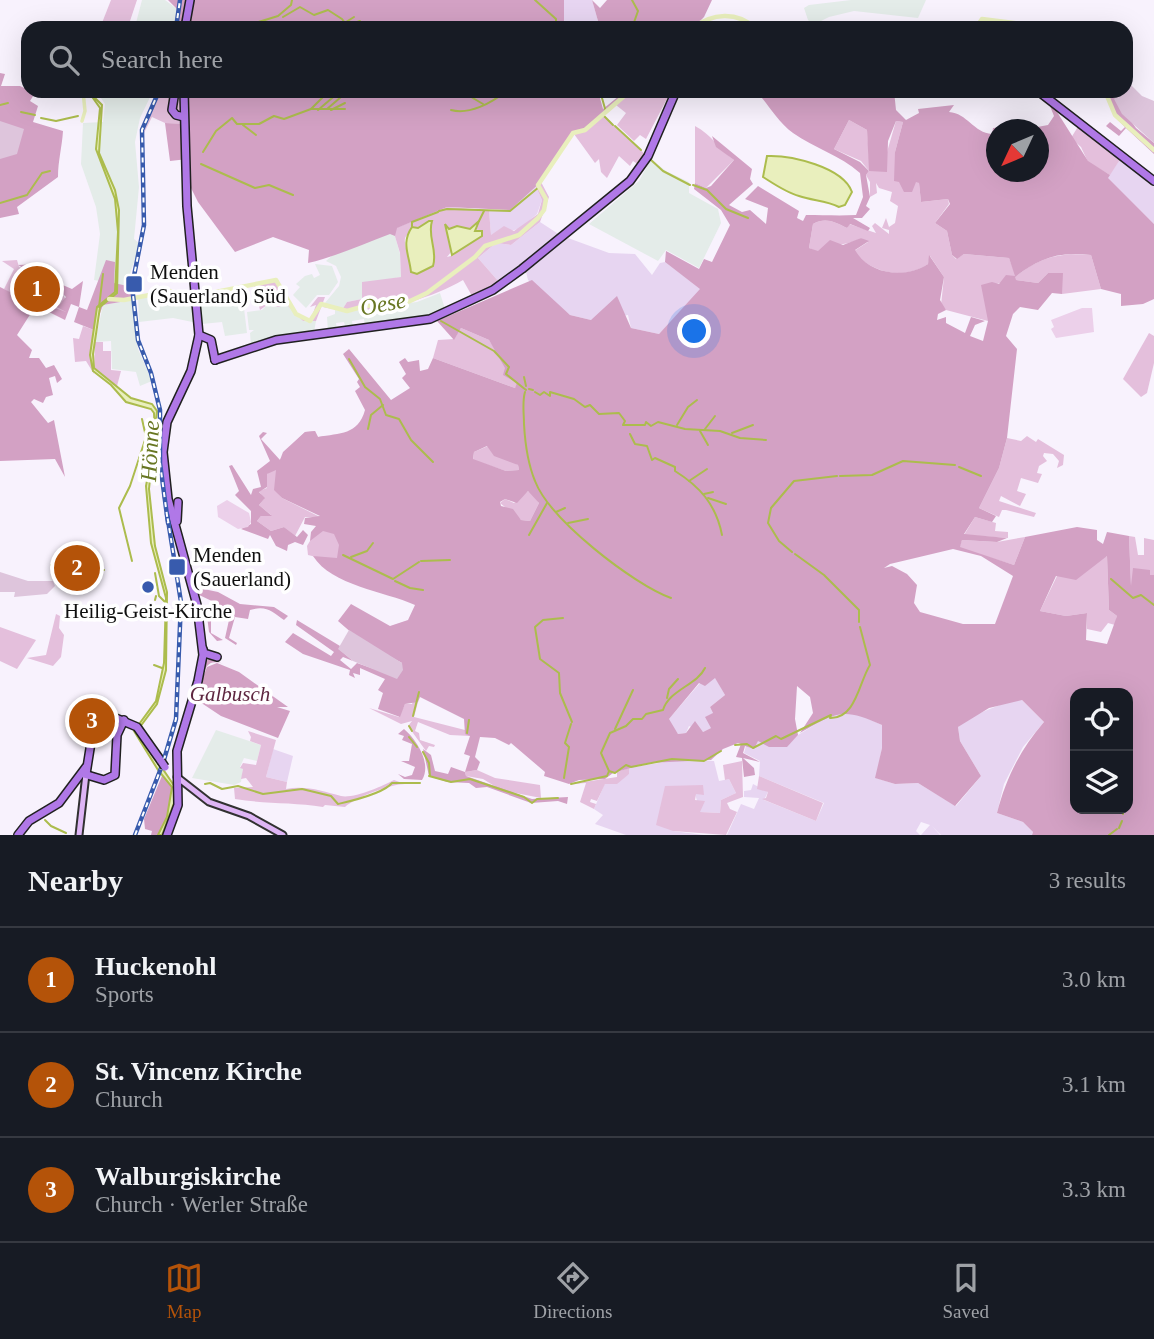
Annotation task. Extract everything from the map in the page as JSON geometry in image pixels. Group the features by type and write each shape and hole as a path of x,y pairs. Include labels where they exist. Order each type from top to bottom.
{"main road":[{"path":"186,21 190,0"},
{"path":"173,98 171,108 182,114"},
{"path":"183,98 187,206 201,338 190,374 169,415 163,444 167,491 197,605 204,653 214,657 205,657 201,663"},
{"path":"201,338 209,337 217,357 272,341 430,319 503,283 631,181 648,157 673,98"},
{"path":"1047,98 1154,181"},
{"path":"178,502 178,535"},
{"path":"167,766 201,663 203,648"},
{"path":"79,835 92,736 103,713 137,728 179,781 209,802 249,816 283,835"},
{"path":"86,774 104,780 116,774 117,736 124,720"},
{"path":"18,835 29,821 59,803 86,774"},
{"path":"167,835 177,808 179,781"}],"shaded area":[{"path":"111,0 137,0 130,21 103,21"},
{"path":"142,0 165,0 177,9 175,21 137,21"},
{"path":"564,0 592,0 598,21 564,21"},
{"path":"851,0 926,0 918,18 854,11 821,21 809,21 804,8 809,5"},
{"path":"1133,87 1142,96 1154,101 1154,143 1122,114 1114,99 1133,98"},
{"path":"93,98 102,105 99,153 115,190 119,210 117,293 100,307 93,354 94,368 131,398 152,404 157,411 155,432 154,413 151,409 126,402 111,385 93,371 90,355 97,307 115,292 118,232 115,199 96,149 100,108"},
{"path":"101,98 150,98 140,118 135,142 139,187 134,239 140,244 129,277 132,287 94,280 100,234 96,207 81,164 83,123 103,122 105,104"},
{"path":"157,98 183,98 183,124 165,123 152,117 141,139"},
{"path":"624,98 667,98 646,139 640,135 634,141 617,125 626,113 616,105"},
{"path":"603,116 646,155 639,165 633,161 630,166 619,156 607,178 601,172 599,159 595,163 574,134 585,131"},
{"path":"849,120 867,130 870,171 887,152 896,121 903,122 895,152 919,183 921,202 948,199 949,204 935,223 947,231 952,255 956,259 964,254 1009,258 1016,276 1051,257 1091,255 1101,289 1062,294 1062,273 1048,273 1038,283 1016,280 996,284 988,321 946,310 941,305 944,277 930,256 928,264 919,269 899,273 879,269 861,259 854,251 868,242 861,238 818,252 809,248 813,224 818,222 830,221 847,228 849,224 876,233 872,226 875,223 889,234 889,230 882,228 886,218 889,227 895,223 898,206 890,201 892,192 879,188 876,183 877,193 870,197 870,182 866,175 869,171 861,161 834,149"},
{"path":"0,121 24,129 17,154 0,159"},
{"path":"1079,125 1121,158 1110,175 1088,162 1081,147 1071,138"},
{"path":"695,126 734,160 706,188 695,183"},
{"path":"767,156 802,160 827,169 847,183 852,192 845,205 839,207 790,193 763,177"},
{"path":"1121,158 1154,185 1154,224 1107,178"},
{"path":"651,159 666,171 689,182 689,193 718,209 721,223 699,268 666,250 658,261 589,224 639,181"},
{"path":"541,182 549,197 540,222 511,245 496,243 478,258 499,282 472,296 463,280 413,301 342,310 347,302 362,299 362,282 401,277 400,253 394,233 396,228 447,207 489,210 491,235 504,226 514,231 538,214 542,200 536,187","holes":["432,222 430,238 434,248 411,272 405,239 412,231","445,224 448,229 457,227 479,230 454,255 447,257 451,252"]},
{"path":"536,187 542,200 537,214 519,229 491,235 489,211 505,211"},
{"path":"432,221 433,266 417,274 411,272 407,238 412,227 418,228"},
{"path":"479,221 475,231 482,231 482,236 452,255 445,224 449,229 457,226 470,229"},
{"path":"540,222 560,235 499,282 478,258 496,243 511,245"},
{"path":"391,233 395,236 400,254 401,277 384,280 362,299 347,302 342,310 325,303 339,286 341,277 336,266 326,261 334,254"},
{"path":"568,238 609,253 635,254 652,275 660,263 665,262 701,289 659,334 631,328 628,315 591,320 570,315 528,280 526,272"},
{"path":"17,260 19,267 52,284 63,295 66,300 60,303 66,313 42,306 38,311 4,289 14,269 2,261"},
{"path":"315,264 332,266 338,282 329,295 317,295 306,308 293,295 300,287 296,284 305,276 312,274 314,278 320,275"},
{"path":"26,275 50,284 55,293 46,304 20,290 20,281"},
{"path":"278,281 288,304 302,319 311,319 316,305 310,307 318,297 325,297 316,321 303,321 285,303 280,307 267,305 260,310 254,286"},
{"path":"169,292 178,299 235,292 243,300 247,333 225,336 222,322 202,324 173,318 139,322 138,297"},
{"path":"440,293 446,312 429,318 365,326 364,319 352,321 353,328 346,329 344,322 336,323 337,330 328,331 327,317 335,314 335,310 344,312 417,302"},
{"path":"132,300 138,349 152,381 140,386 136,372 112,369 111,341 95,342 103,305"},
{"path":"285,303 303,321 316,321 314,332 251,346 250,333 254,330 249,330 247,312 262,310 267,305 275,307"},
{"path":"325,303 341,310 323,307"},
{"path":"1082,308 1092,308 1094,332 1056,338 1051,329 1054,327 1051,320"},
{"path":"83,326 94,330 90,355 94,374 86,361 75,362 73,338 79,339"},
{"path":"461,328 489,340 518,383 515,388 433,358 438,340 454,339"},
{"path":"1149,333 1154,336 1154,363 1147,393 1141,397 1123,379"},
{"path":"95,342 103,342 103,351 111,351 111,370 121,371 117,386 94,368"},
{"path":"315,431 318,437 325,436 275,490 282,498 320,517 305,517 295,536 284,527 271,531 257,521 261,516 271,515 259,505 264,499 259,491 267,488 267,474 295,442 305,432"},
{"path":"1027,436 1036,442 1038,439 1064,455 1063,465 1057,468 1059,461 1053,454 1044,453 1047,461 1039,466 1037,473 1042,474 1038,483 1021,478 1017,491 1026,494 1020,506 1001,496 999,501 1036,513 1034,517 1002,510 999,517 979,508 999,468 1007,438 1021,441"},
{"path":"154,443 149,489 155,546 167,592 166,670 157,704 137,731 175,787 174,803 162,835 158,835 167,817 172,787 134,731 156,701 164,663 166,598 151,543 146,486"},
{"path":"488,446 518,465 519,470 506,471 473,460 474,452"},
{"path":"528,491 539,503 530,521 521,520 500,503 505,499 514,503"},
{"path":"227,500 249,513 251,522 248,527 238,529 218,517 217,506"},
{"path":"975,517 996,523 995,531 1008,532 1008,538 964,535"},
{"path":"317,529 347,536 346,564 308,555 307,546"},
{"path":"1129,536 1135,537 1138,555 1144,555 1144,538 1154,540 1154,575 1131,587"},
{"path":"1025,537 1014,565 959,548 962,540 997,542"},
{"path":"1107,556 1109,610 1117,616 1115,625 1108,623 1101,632 1087,629 1087,613 1066,616 1040,611 1057,576"},
{"path":"0,572 28,581 53,581 55,586 47,594 14,597 15,592 0,592"},
{"path":"56,614 60,616 59,628 64,635 61,657 53,666 27,658 46,655"},
{"path":"0,627 36,640 17,669 0,661"},
{"path":"349,630 402,663 403,670 397,679 353,661 338,649"},
{"path":"715,677 725,695 710,707 713,713 711,728 703,732 689,726 686,733 678,734 668,720 700,683"},
{"path":"1012,700 1022,700 1044,722 1023,747 1004,784 997,813 1023,822 1033,832 1032,835 941,835 932,826 940,835 921,835 930,825 921,822 916,831 920,835 727,835 741,804 754,809 759,798 744,797 744,791 751,790 753,784 768,792 764,800 816,821 824,803 759,776 760,761 744,753 746,746 758,740 786,747 798,735 831,715 854,712 882,725 882,748 876,778 895,784 918,783 956,806 981,776 960,741 958,727 970,717"},
{"path":"413,701 418,702 414,717 465,730 470,736 450,735 418,722 415,731 419,733 420,740 435,745 429,746 426,751 408,726 412,721 401,724 369,708 399,717 405,704 412,704"},
{"path":"216,730 261,745 257,761 244,758 240,767 243,769 241,782 234,785 192,778"},
{"path":"248,731 276,740 266,777 287,782 286,789 307,788 353,796 394,780 405,784 374,792 345,807 235,799 234,788 253,787 246,778 241,779 243,769 240,768 243,763 256,765 261,745 250,741"},
{"path":"273,749 293,756 287,782 266,777"},
{"path":"676,760 714,761 719,781 729,779 736,793 721,800 720,813 700,812 693,786 665,787 673,831 704,835 626,835 595,824 603,815 594,809 605,783 629,774 629,768"},
{"path":"742,761 743,797 727,803 730,809 737,812 726,835 673,831 656,825 665,786 703,785 704,795 696,794 695,800 705,801 700,812 720,813 721,800 736,793 729,779 725,780 723,765"},
{"path":"629,768 629,774 617,784 605,784 597,801 591,799 590,802 596,804 594,809 580,802 586,783 571,784 617,777 617,772"},
{"path":"477,770 495,778 540,785 541,798 501,790 483,779 466,776 465,772"},
{"path":"759,776 823,803 816,821 762,799 766,798 768,792 757,789"}],"green space":[{"path":"168,0 564,0 564,21 178,21 179,11"},
{"path":"592,0 600,8 607,0 712,0 700,21 598,21"},
{"path":"0,73 5,74 1,86 21,86 21,98 32,98 30,101 38,106 33,122 63,131 58,177 17,207 19,214 0,218"},
{"path":"186,98 600,98 603,109 616,98 625,98 585,131 574,134 541,182 510,210 447,207 397,228 395,236 390,234 308,263 309,250 273,237 235,252 198,202 190,186 188,159 170,161 165,123 186,124"},
{"path":"762,98 895,98 896,110 906,120 919,113 918,109 954,105 949,112 961,116 986,133 986,182 1049,182 1049,124 1054,116 1050,106 1052,104 1088,161 1110,175 1108,178 1154,224 1154,299 1143,304 1121,306 1121,294 1101,289 1091,255 1050,257 1015,277 1016,280 1038,283 1048,273 1063,273 1062,294 1052,293 1038,310 1020,307 1013,314 1006,336 1017,349 1007,438 999,468 979,508 996,516 992,522 975,517 964,534 1007,538 997,542 962,540 960,547 1014,565 1025,537 1077,527 1097,530 1097,540 1103,544 1107,532 1129,536 1131,586 1133,568 1150,570 1150,575 1154,575 1154,835 1032,835 1033,832 1023,822 997,813 1015,765 1044,722 1022,700 989,708 958,727 960,741 981,776 955,806 918,783 895,784 875,778 882,748 882,725 858,716 840,714 800,733 813,713 810,697 797,686 795,719 798,735 787,747 769,747 758,741 754,749 745,746 743,753 760,762 743,758 754,768 755,775 744,777 742,758 736,757 741,744 738,743 723,749 711,760 648,763 613,773 605,779 579,780 569,784 544,776 545,772 511,743 509,745 495,738 480,737 475,757 480,762 477,770 465,772 470,756 464,754 470,736 465,734 464,719 420,697 418,702 405,704 400,717 378,709 383,693 378,690 385,679 360,668 360,675 353,673 355,678 349,675 350,670 303,654 285,642 293,633 331,656 334,652 296,625 297,620 340,646 339,649 353,661 343,657 340,660 351,669 357,663 374,669 402,663 361,641 338,621 351,604 390,626 408,620 415,605 345,581 322,566 313,556 337,558 339,545 334,534 323,531 310,541 311,532 316,526 304,524 305,518 320,516 282,498 274,490 276,470 267,474 267,487 259,492 265,498 259,505 272,516 261,516 257,521 271,531 284,527 297,537 303,530 308,535 303,545 295,542 288,545 287,551 276,546 270,535 268,539 241,529 251,524 251,511 235,495 239,491 229,466 232,465 251,495 253,489 261,487 257,471 270,461 259,436 263,432 267,433 261,439 280,460 283,452 305,432 315,431 318,437 341,433 358,424 365,410 355,391 360,387 357,382 359,379 343,354 349,349 391,400 410,388 402,378 406,374 399,362 405,358 408,362 419,360 420,371 428,369 433,358 515,388 517,383 503,375 505,368 489,340 461,328 454,340 437,321 532,280 570,315 591,320 617,296 631,328 659,334 700,289 665,262 666,251 699,269 704,259 712,262 730,225 721,210 694,189 695,183 706,188 711,186 734,160 716,147 712,136 752,169 750,179 753,184 729,205 742,212 750,210 766,224 768,208 745,199 758,186 799,211 797,218 803,221 806,215 856,215 863,197 860,173 844,161 793,133","holes":["849,120 867,130 869,171 860,162 834,149","896,121 903,122 895,152 894,181 899,182 904,192 912,192 916,182 919,183 921,202 948,199 950,204 935,223 947,231 952,255 957,259 964,254 1009,258 1015,276 1006,275 999,284 992,282 981,285 988,321 983,341 970,336 975,325 985,321 971,317 965,333 946,323 946,317 937,320 938,314 946,310 940,300 944,277 929,255 928,264 919,269 899,273 878,269 861,258 855,250 869,241 861,238 843,245 830,240 818,251 809,248 813,224 818,222 830,221 847,228 850,224 868,231 870,228 853,218 862,218 870,209 866,206 870,197 866,175 869,171 887,172 888,141","487,446 494,456 518,465 519,470 506,471 473,459 474,452","528,491 539,503 530,521 521,520 513,509 501,506 500,502 505,499 517,503","953,549 981,556 1013,576 995,624 963,624 920,612 914,603 917,585 907,574 892,566 884,568 890,564","1107,556 1109,610 1117,616 1107,644 1086,640 1087,613 1066,616 1040,611 1056,576 1076,580","715,678 725,695 710,707 713,713 705,717 711,728 703,732 695,721 686,733 678,734 669,719 699,683 705,686"]},
{"path":"1106,98 1115,98 1136,128 1154,143 1154,154 1126,128 1119,136 1106,126 1110,122 1121,131 1125,127 1115,117"},
{"path":"106,260 115,262 114,283 132,287 132,300 103,305 94,330 74,322 79,307 87,310"},
{"path":"40,264 38,272 57,278 58,283 72,289 83,281 79,307 71,304 65,320 41,308 50,310 52,307 66,312 53,305 59,305 66,297 54,285 18,265"},
{"path":"0,287 38,306 38,311 31,313 17,335 32,350 29,358 39,358 46,368 54,365 62,379 57,383 55,376 49,378 53,395 46,397 43,403 34,399 31,402 48,423 54,420 65,477 55,459 0,461"},
{"path":"195,578 199,588 218,592 240,604 274,607 288,616 284,620 261,608 250,610 248,619 235,617 229,638 237,643 236,645 225,638 229,620 211,616 211,633 223,640 217,641 209,632 207,616 215,612 216,603 197,594"},
{"name":"Galbusch","path":"209,659 224,664 216,662 207,667 217,663 239,672 288,707 277,707 290,711 278,738 221,716 200,702 203,678 200,683 205,662"},
{"path":"404,729 422,753 425,774 422,780 404,779 398,774 405,777 412,775 415,767 401,761 409,761 412,744 402,740 404,736 398,734"},
{"path":"423,749 431,755 435,771 448,774 451,767 465,772 466,776 532,799 568,797 567,804 558,801 531,803 487,787 476,788 469,783 447,782 429,776"},
{"path":"164,771 175,794 173,810 164,835 151,835 152,831 145,829 144,819"}],"waterway":[{"path":"262,21 278,16 291,5 292,0"},
{"path":"535,0 556,21"},
{"path":"632,0 638,11 634,21"},
{"path":"283,17 300,7 314,15 328,10 344,21"},
{"name":"Oese","path":"704,21 724,16 744,21"},
{"path":"348,21 354,17"},
{"name":"Oese","path":"981,21 998,21"},
{"path":"82,121 85,111 84,98"},
{"path":"311,109 322,98"},
{"path":"318,110 332,98"},
{"path":"327,109 340,98"},
{"path":"473,98 483,104"},
{"path":"451,110 465,111 497,98"},
{"path":"602,98 606,112"},
{"name":"Oese","path":"109,299 124,300 170,291 180,299 276,280 296,314 310,321 321,304 347,311 365,306 408,302 427,293 475,257 485,246 519,235 538,218 544,210 546,199 538,185 573,133 585,130 622,98"},
{"name":"Oese","path":"1108,98 1115,115 1154,150"},
{"path":"0,105 8,103"},
{"path":"331,110 345,103"},
{"path":"203,152 216,131 232,118 237,124 259,124 274,116 284,119 311,109 345,109"},
{"path":"21,112 35,115"},
{"path":"603,115 613,125"},
{"path":"41,118 56,121 78,116"},
{"path":"243,125 256,135"},
{"path":"615,126 641,150"},
{"path":"650,159 663,171 690,185"},
{"path":"201,164 255,188 269,185 293,195"},
{"path":"0,203 27,195 42,173 50,171"},
{"path":"693,185 707,190 726,209 748,218"},
{"path":"439,211 510,211 539,187"},
{"path":"479,221 484,211"},
{"path":"412,227 412,222 438,212"},
{"path":"99,307 103,274"},
{"path":"441,321 494,351 509,367 506,374 526,390"},
{"path":"349,359 365,387 380,399 386,415 399,419 411,440 433,462"},
{"path":"524,377 526,386"},
{"path":"529,389 533,390"},
{"path":"525,392 523,408 527,453 535,481 544,497 557,514 594,549 636,579 671,598"},
{"path":"535,392 540,395 544,392 550,396 550,392 574,399 585,407 590,405 599,414 619,413 625,421 623,425 645,425 646,422 651,426 658,422 685,429 720,431 740,438 766,440"},
{"path":"677,425 688,407 697,400"},
{"path":"368,429 371,415 383,405"},
{"path":"705,429 715,416"},
{"name":"Hönne","path":"132,561 119,508 130,486 146,437 142,419"},
{"path":"732,433 753,425"},
{"path":"700,431 708,445"},
{"path":"630,434 635,444 647,446 652,460 655,458 675,467 675,471 699,490 716,514 722,535"},
{"path":"840,476 872,475 903,461 955,465"},
{"path":"959,467 981,476"},
{"path":"689,481 707,469"},
{"path":"792,552 779,541 768,523 771,508 794,481 837,476"},
{"path":"704,494 713,492"},
{"path":"708,498 726,504"},
{"path":"529,535 547,503"},
{"path":"556,512 565,508"},
{"path":"568,523 588,519"},
{"path":"351,557 367,551 373,543"},
{"path":"795,554 824,575 859,610 859,622"},
{"path":"343,555 393,579 419,562"},
{"path":"421,561 450,560"},
{"path":"51,565 55,567 56,577"},
{"path":"155,573 159,596 166,603"},
{"path":"1111,579 1133,598 1141,595 1154,605"},
{"path":"395,581 423,590"},
{"path":"155,600 156,596"},
{"path":"563,618 543,620 535,627 540,659 559,673 560,693 572,722"},
{"path":"735,745 747,744 753,748 776,736 781,739 831,715 830,718 846,713 856,698 870,665 860,627"},
{"path":"154,665 162,668"},
{"path":"609,771 601,753 610,733 626,726 633,719 642,719 646,714 663,710 671,697 696,679 705,668"},
{"path":"667,698 669,689 678,679"},
{"path":"615,729 633,690"},
{"path":"413,716 419,692"},
{"path":"467,733 469,720"},
{"path":"564,778 569,747 565,743 571,724"},
{"path":"409,726 412,731"},
{"path":"409,737 417,747"},
{"path":"571,784 607,776 609,771 615,773 626,765 631,767 672,759 704,761 721,751"},
{"path":"423,752 429,763 430,776"},
{"path":"429,776 451,782 470,779 524,797 532,803 537,799 558,798"},
{"path":"205,784 210,783 222,789 238,786 263,794 302,789 331,796 338,804 374,794 392,783 420,783"},
{"path":"45,820 66,833"},
{"path":"1119,828 1122,821"},
{"path":"1109,835 1117,829"}],"railway":[{"path":"177,21 180,0"},
{"path":"156,98 142,130 144,225 132,286 138,340 151,373 160,410 160,463 168,523"},
{"path":"135,835 163,763 176,719 181,602 167,514"}],"place":[{"name":"Menden (Sauerland) Süd","path":"134,284"},
{"name":"Huckenohl","path":"37,289"},
{"name":"Menden (Sauerland)","path":"177,567"},
{"name":"St. Vincenz Kirche","path":"77,568"},
{"name":"Heilig-Geist-Kirche","path":"148,587"},
{"name":"Walburgiskirche","path":"92,721"}]}
